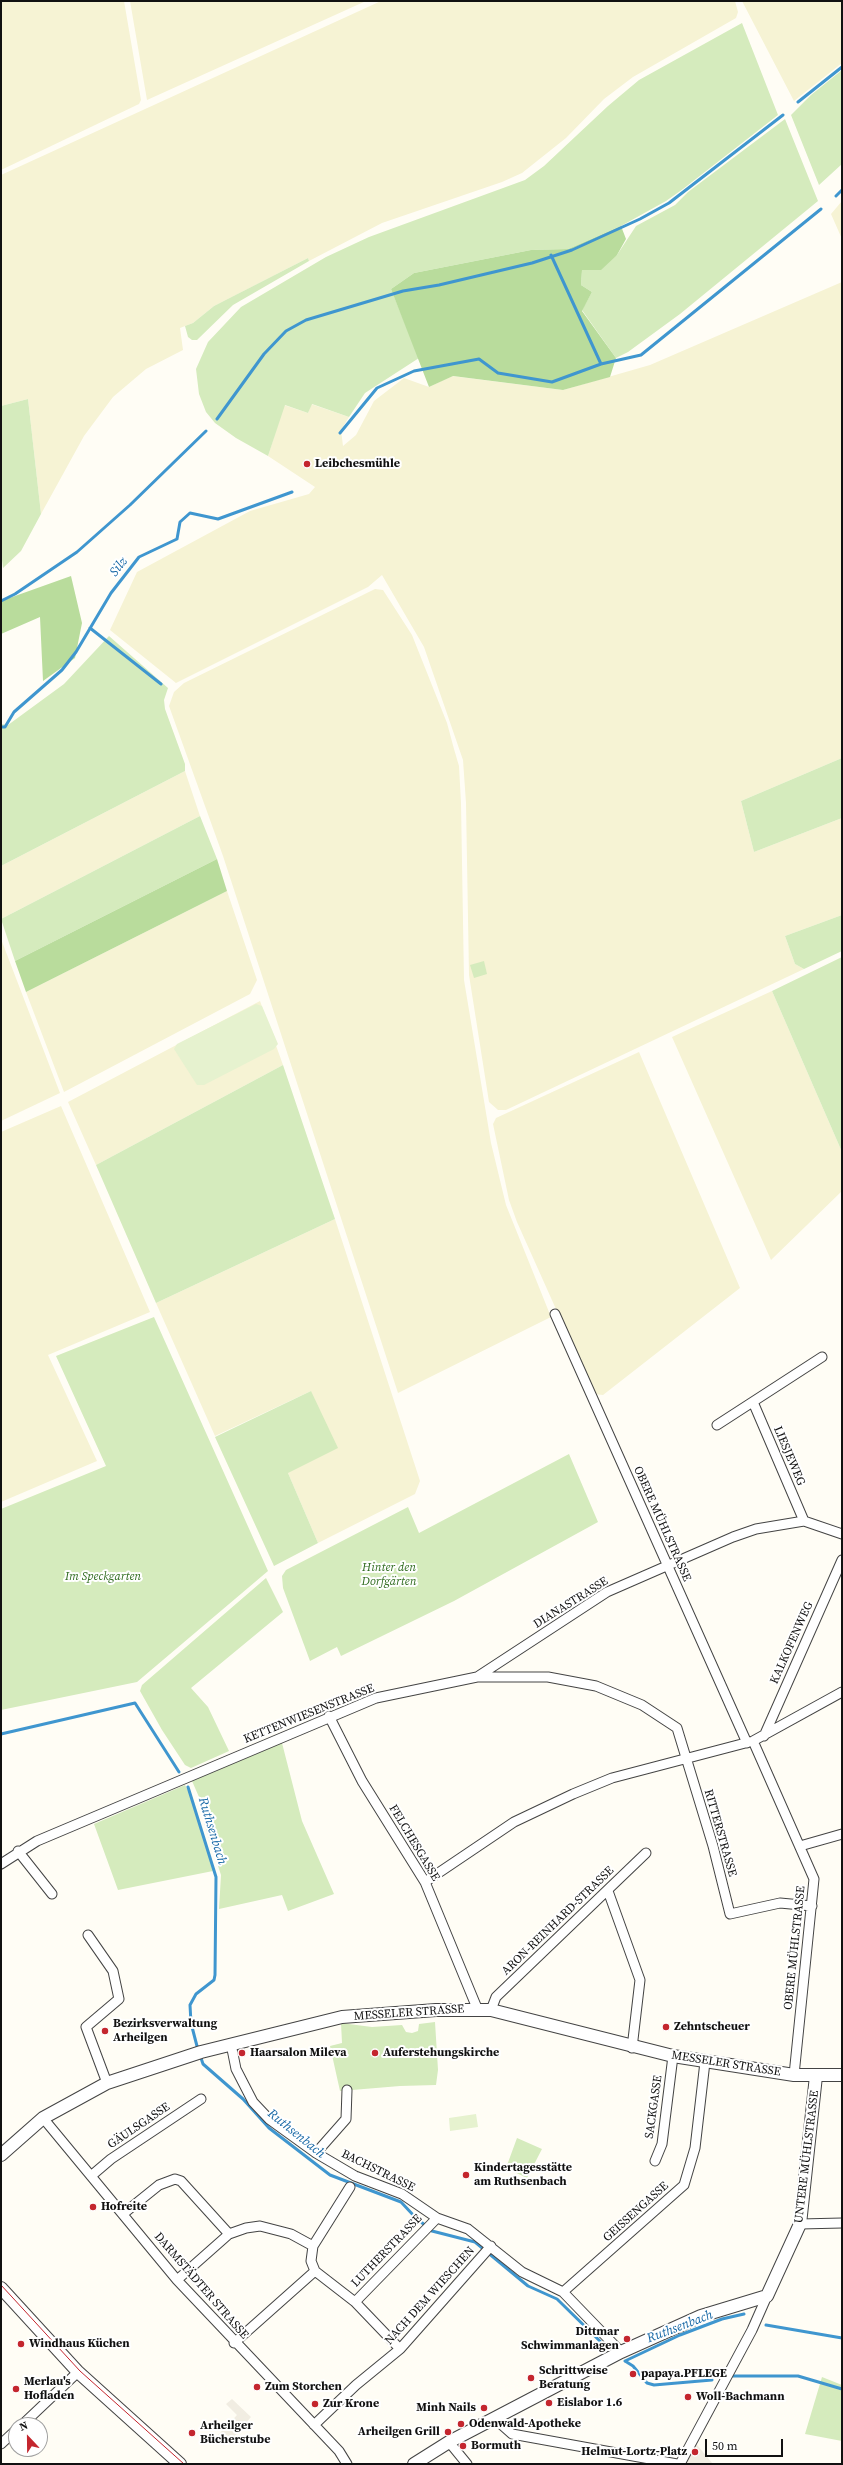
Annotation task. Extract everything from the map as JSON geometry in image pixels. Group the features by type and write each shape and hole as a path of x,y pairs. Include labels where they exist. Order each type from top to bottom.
{"street":[{"name":"OBERE MÜHLSTRASSE","path":"555,1314 668,1565 800,1846 814,1879 794,2075"},
{"path":"717,1425 822,1357"},
{"name":"LIESJEWEG","path":"753,1402 804,1521"},
{"name":"DIANASTRASSE","path":"477,1677 607,1592 756,1529 804,1521 842,1534"},
{"name":"KALKOFENWEG","path":"764,1736 842,1560"},
{"name":"KETTENWIESENSTRASSE","path":"1,1864 18,1851 329,1716 376,1698 477,1677 548,1678 596,1686 642,1705 677,1728 685,1759"},
{"path":"425,1882 514,1822 573,1794 612,1778 750,1742 764,1736 842,1692"},
{"name":"FELCHESGASSE","path":"329,1716 362,1781 425,1882 477,2008"},
{"name":"RITTERSTRASSE","path":"685,1759 713,1846 730,1914 780,1903 812,1906"},
{"path":"800,1846 842,1834"},
{"path":"18,1851 52,1894"},
{"name":"ARON-REINHARD-STRASSE","path":"491,2010 496,1997 608,1892 646,1853"},
{"path":"608,1892 640,1980 632,2048"},
{"path":"88,1935 113,1972 119,1999 86,2027 107,2083"},
{"name":"MESSELER STRASSE","path":"1,2155 43,2118 107,2083 197,2053 342,2018 477,2008 491,2010 632,2048 705,2062 794,2075 842,2075"},
{"name":"BACHSTRASSE","path":"231,2044 236,2069 253,2102 269,2119 316,2154 355,2176 402,2194 437,2218 468,2229 522,2272 563,2292 621,2352"},
{"name":"SACKGASSE","path":"655,2161 662,2144 673,2056"},
{"name":"GEISSENGASSE","path":"563,2292 684,2185 695,2148 705,2062"},
{"name":"UNTERE MÜHLSTRASSE","path":"767,2296 800,2224 816,2076"},
{"path":"316,2154 346,2119 347,2090"},
{"name":"GÄULSGASSE","path":"91,2176 111,2159 201,2099"},
{"name":"DARMSTÄDTER STRASSE","path":"43,2118 177,2280 234,2343 339,2451 347,2464"},
{"path":"123,2214 159,2185 175,2179 181,2181 229,2234"},
{"path":"350,2187 313,2246 310,2261 315,2271 355,2302 400,2348"},
{"name":"LUTHERSTRASSE","path":"355,2302 437,2218"},
{"path":"800,2224 842,2223"},
{"path":"177,2280 229,2234 246,2228 260,2226 291,2234 313,2246"},
{"name":"NACH DEM WIESCHEN","path":"314,2425 356,2385 400,2348 491,2246"},
{"path":"234,2343 315,2271"},
{"path":"1,2288 78,2372 180,2464"},
{"path":"414,2464 449,2442 621,2352 701,2316 767,2296"},
{"path":"494,2418 512,2434 678,2464 752,2330 767,2296"},
{"path":"30,2417 78,2372"},
{"path":"449,2442 467,2464"}],"shaded area":[{"path":"1,1 124,1 141,100 139,104 1,170"},
{"path":"130,1 366,1 147,100"},
{"path":"381,1 735,1 738,12 736,18 633,77 604,99 566,138 522,173 502,182 382,223 309,261 308,258 214,306 193,323 180,328 183,350 146,369 113,397 84,436 41,514 28,399 1,406 1,175"},
{"path":"742,1 842,1 842,63 794,101"},
{"path":"842,201 842,239 831,214"},
{"path":"842,282 842,758 741,801 754,852 842,818 842,915 785,936 795,964 804,969 506,1110 498,1110 489,1102 469,975 466,803 463,760 424,647 382,575 368,587 176,683 110,630 137,572 250,511 309,494 315,487 268,456 284,405 308,413 311,404 349,417 341,430 343,446 356,435 374,401 404,378 429,387 452,376 563,390 650,365"},
{"path":"375,589 383,590 412,635 447,723 459,766 464,980 491,1143 506,1205 551,1317 398,1393 223,856 169,706 174,692 184,683"},
{"path":"185,771 200,816 1,919 1,866"},
{"path":"227,891 257,980 250,994 64,1092 26,992"},
{"path":"1,939 60,1093 1,1121"},
{"path":"772,991 842,1152 842,1191 771,1260 672,1037"},
{"path":"260,1001 283,1065 96,1165 68,1102"},
{"path":"639,1052 740,1288 603,1395 594,1394 517,1222 509,1200 493,1124 496,1118"},
{"path":"61,1106 150,1312 48,1355 97,1461 1,1502 1,1132"},
{"path":"335,1219 420,1481 415,1494 318,1543 288,1473 311,1391 215,1436 156,1303"},
{"path":"232,2399 251,2417 228,2444 218,2435 237,2415 226,2404"},
{"name":"Helmut-Lortz-Platz","path":"693,2440 713,2464 680,2464"}],"green space":[{"path":"742,23 778,115 683,189 666,201 621,226 568,249 531,250 414,273 391,289 419,358 365,393 349,417 312,404 308,413 285,405 268,456 236,438 215,423 206,412 199,394 196,369 208,342 241,307 326,257 369,237 525,180 544,166 608,106 639,80"},
{"path":"842,70 842,164 819,185 791,115 811,95"},
{"path":"785,119 818,201 680,314 628,352 616,358 582,310 592,292 581,285 582,270 617,255 636,226 675,205 688,192"},
{"path":"621,226 626,239 617,255 601,270 582,270 581,285 592,292 582,311 616,358 610,377 563,390 453,376 429,387 391,289 414,273 531,250 568,249"},
{"path":"308,258 309,261 233,305 197,340 192,340 188,337 185,326 193,323 214,306"},
{"path":"28,399 41,514 21,551 3,568 1,552 1,406"},
{"path":"71,576 82,623 75,658 43,681 40,617 1,634 1,601"},
{"path":"109,636 168,688 164,700 165,709 185,764 185,771 1,866 1,724 8,725 64,684"},
{"path":"842,758 842,818 754,852 741,801"},
{"path":"200,816 217,859 15,961 1,919"},
{"path":"217,859 227,891 26,992 15,961"},
{"path":"842,915 842,951 804,969 795,964 785,936"},
{"path":"842,957 842,1152 772,991"},
{"path":"484,961 487,974 474,978 470,965"},
{"path":"256,1004 262,1006 278,1044 274,1049 204,1085 197,1085 174,1049 177,1044"},
{"path":"283,1065 335,1219 156,1303 96,1165"},
{"name":"Im Speckgarten","path":"154,1317 268,1571 137,1682 1,1710 1,1509 106,1466 56,1356"},
{"path":"311,1391 338,1448 288,1473 318,1543 274,1566 215,1437"},
{"name":"Hinter den Dorfgärten","path":"569,1454 598,1522 454,1601 341,1656 337,1647 310,1661 283,1588 282,1576 286,1570 408,1507 419,1533"},
{"path":"266,1578 283,1612 191,1688 208,1707 229,1751 191,1768 185,1765 162,1730 140,1691 142,1685"},
{"path":"282,1743 302,1821 334,1894 288,1911 282,1895 219,1909 221,1875 205,1826 199,1797 192,1781"},
{"path":"185,1785 194,1802 213,1871 118,1890 94,1824"},
{"path":"435,2022 438,2070 436,2085 400,2086 340,2091 330,2046 342,2043 341,2023 372,2027 402,2025 406,2032 412,2033 418,2031 419,2024"},
{"path":"476,2114 478,2127 450,2131 449,2118"},
{"path":"517,2138 542,2149 527,2178 506,2168"},
{"path":"822,2377 842,2385 842,2441 805,2434"}],"waterway":[{"path":"798,102 842,67"},
{"path":"217,419 264,354 286,331 306,320 403,291 439,285 532,263 572,250 640,219 669,203 783,115"},
{"path":"836,196 842,190"},
{"path":"340,433 377,388 414,371 479,359 498,373 552,382 601,364 641,355 821,209"},
{"path":"551,255 601,364"},
{"path":"1,601 15,594 77,552 130,505 206,431"},
{"name":"Silz","path":"1,727 5,727 14,712 62,670 76,652 111,593 139,557 177,539 180,522 190,513 218,519 292,492"},
{"path":"90,628 161,684"},
{"name":"Ruthsenbach","path":"1,1734 135,1703 179,1772"},
{"name":"Ruthsenbach","path":"188,1787 216,1877 214,1980 196,1994 190,2005 191,2023 198,2050"},
{"name":"Ruthsenbach","path":"200,2055 203,2064 243,2099 269,2128 330,2175 401,2202 415,2217 432,2231 475,2242 528,2286 557,2299 607,2348"},
{"name":"Ruthsenbach","path":"625,2361 680,2335 722,2319 744,2314"},
{"name":"Ruthsenbach","path":"766,2325 842,2338"},
{"path":"625,2361 633,2366 647,2383 654,2385 712,2380"},
{"path":"733,2376 798,2376 842,2389"}],"tram line":[{"path":"1,2285 80,2371 184,2464"}],"place":[{"name":"Leibchesmühle","path":"307,464"},
{"name":"Zehntscheuer","path":"666,2027"},
{"name":"Bezirksverwaltung Arheilgen","path":"105,2031"},
{"name":"Haarsalon Mileva","path":"242,2053"},
{"name":"Auferstehungskirche","path":"375,2053"},
{"name":"Kindertagesstätte am Ruthsenbach","path":"466,2175"},
{"name":"Hofreite","path":"93,2207"},
{"name":"Dittmar Schwimmanlagen","path":"627,2339"},
{"name":"Windhaus Küchen","path":"21,2344"},
{"name":"papaya.PFLEGE","path":"633,2374"},
{"name":"Schrittweise Beratung","path":"531,2378"},
{"name":"Zum Storchen","path":"257,2387"},
{"name":"Merlau's Hofladen","path":"16,2389"},
{"name":"Woll-Bachmann","path":"688,2397"},
{"name":"Eislabor 1.6","path":"549,2403"},
{"name":"Zur Krone","path":"315,2404"},
{"name":"Minh Nails","path":"484,2408"},
{"name":"Odenwald-Apotheke","path":"461,2424"},
{"name":"Arheilgen Grill","path":"448,2432"},
{"name":"Arheilger Bücherstube","path":"192,2433"},
{"name":"Bormuth","path":"463,2446"},
{"name":"Helmut-Lortz-Platz","path":"695,2452"}]}
